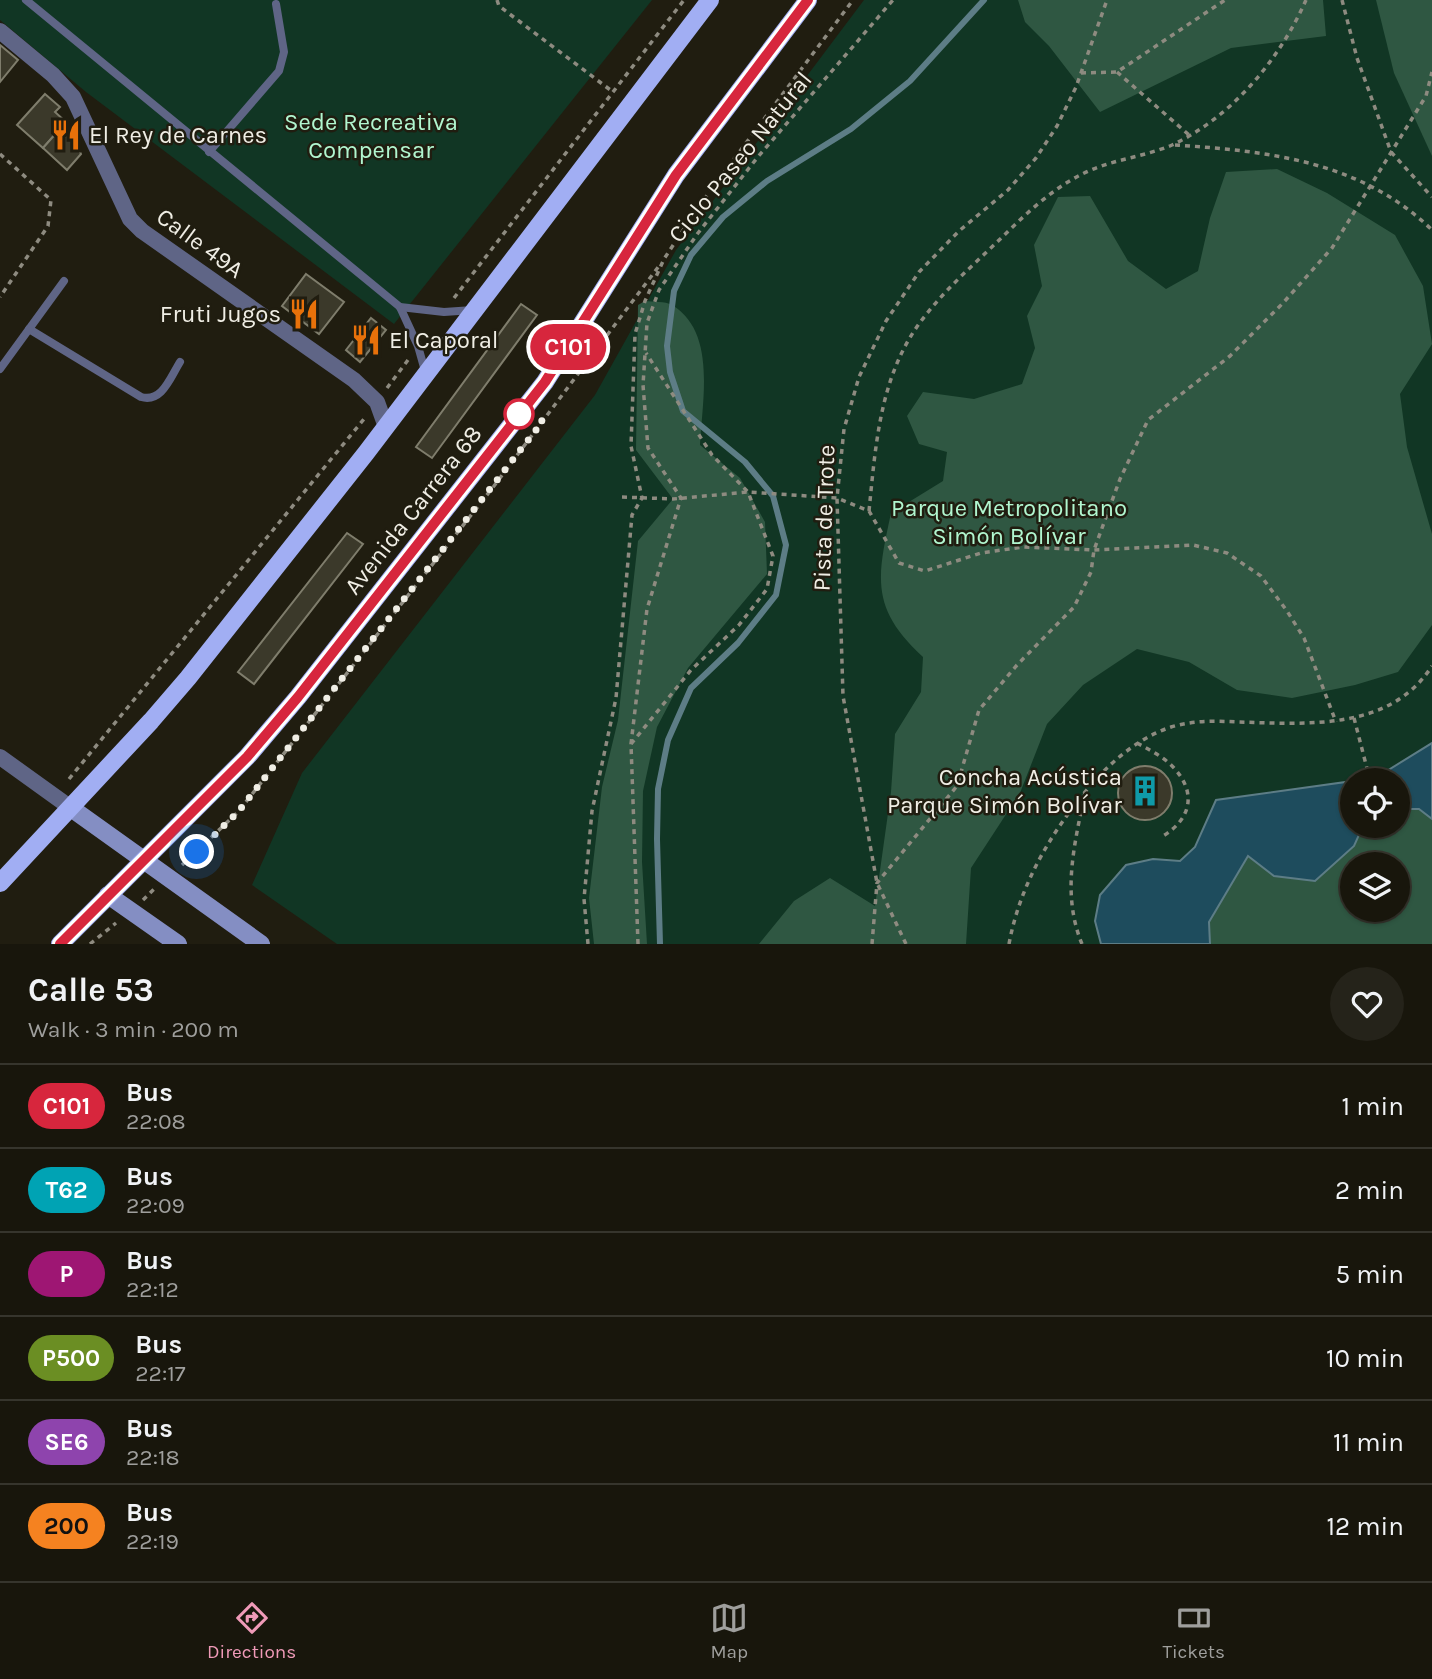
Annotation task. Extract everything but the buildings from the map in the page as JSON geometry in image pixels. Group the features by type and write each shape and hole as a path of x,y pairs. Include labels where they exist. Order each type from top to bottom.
{"main road":[{"path":"0,883 188,678 386,427 710,0"},
{"name":"Avenida Carrera 68","path":"60,944 273,728 545,382 676,175 808,0"},
{"path":"71,808 261,944"},
{"path":"108,895 178,944"}],"street":[{"name":"Calle 49A","path":"0,31 53,75 73,97 122,205 142,231 354,380 377,402 386,427"},
{"path":"0,757 71,808"}],"lane":[{"path":"26,0 400,307 418,346 426,374"},
{"path":"209,152 279,71 284,52 276,4"},
{"path":"0,369 64,281"},
{"path":"400,307 444,312 473,310"},
{"path":"29,329 141,397 151,400 158,397 180,362"}],"path":[{"path":"497,0 499,6 614,92"},
{"path":"444,312 684,0"},
{"path":"197,852 238,812 494,486 853,0"},
{"name":"Ciclo Paseo Natural","path":"681,498 648,448 643,385 645,351 648,323 659,290 698,233 757,158 893,0"},
{"name":"Pista de Trote","path":"906,944 877,883 843,696 837,498 844,429 859,377 886,321 919,272 959,231 1008,190 1036,158 1057,125 1081,73 1107,0"},
{"path":"1081,73 1117,72 1225,0"},
{"path":"1306,0 1278,52 1253,84 1211,121 1172,145 1091,170 1061,186 1035,205 924,317 899,357 886,392 876,438 869,511 899,563 926,571 981,553 1023,547 1094,550 1193,545 1227,553 1261,576 1304,638 1336,722"},
{"path":"1342,0 1357,58 1391,152 1432,197"},
{"path":"1117,72 1189,135"},
{"path":"872,944 877,883 957,786 979,710 1017,665 1074,607 1091,572 1094,550 1120,479 1148,420 1230,356 1283,303 1332,248 1426,96 1432,72"},
{"path":"1172,145 1224,148 1300,159 1348,175 1371,187 1420,218 1432,230"},
{"path":"0,155 51,200 48,226 0,297"},
{"path":"588,944 584,899 592,811 616,698 632,515 642,498 631,446 635,334 645,301 664,259"},
{"path":"88,757 377,402 418,346"},
{"path":"631,744 691,670 739,625 767,589 773,556 750,492 712,455 645,351"},
{"path":"622,498 681,498 750,492 837,498 869,511"},
{"path":"638,944 631,744 646,609 681,498"},
{"path":"1009,944 1020,901 1037,861 1086,790 1138,743 1172,727 1199,721 1292,724 1336,722 1381,711 1405,697 1422,682 1432,666"},
{"path":"1354,718 1368,768"},
{"path":"1138,743 1174,767 1185,788 1187,809 1184,818 1180,826 1163,835"},
{"path":"1082,944 1071,904 1070,876 1086,790"},
{"path":"90,944 121,919"}],"green space":[{"name":"Sede Recreativa Compensar","path":"0,0 652,0 394,324 86,92 0,20"},
{"name":"Parque Metropolitano Simón Bolívar","path":"864,0 1432,0 1432,944 337,944 252,885 302,773 595,395 676,250"},
{"path":"1018,0 1323,0 1326,36 1231,48 1100,112 1049,46 1025,22"},
{"path":"1376,0 1432,0 1432,156 1394,73"},
{"path":"1277,169 1327,193 1395,235 1423,286 1432,344 1400,394 1407,447 1432,534 1432,625 1398,672 1355,685 1292,698 1237,690 1189,662 1137,649 1083,685 1047,724 1020,793 971,868 966,944 759,944 794,901 830,878 875,906 891,792 895,734 921,692 923,657 894,623 886,607 881,574 883,556 891,513 943,481 947,452 919,444 907,416 923,392 974,399 1022,384 1035,348 1027,316 1042,286 1034,245 1058,197 1090,196 1128,261 1166,289 1198,271 1210,218 1226,172"},
{"path":"645,301 672,305 686,317 696,332 704,369 700,445 740,478 765,522 767,574 688,668 657,727 643,791 642,862 647,944 594,944 589,898 602,787 618,720 638,541 673,499 636,450 638,305"},
{"path":"1410,809 1419,809 1432,819 1432,944 1210,944 1209,922 1248,856 1274,876 1354,846 1358,838 1410,838"}],"water":[{"path":"1432,743 1432,819 1419,809 1410,809 1410,768 1392,768"},
{"path":"1340,783 1340,838 1358,838 1354,846 1347,852 1340,852 1340,859 1315,881 1274,876 1248,856 1209,922 1210,944 1101,944 1095,921 1100,895 1126,865 1153,859 1180,861 1195,847 1216,800"}],"waterway":[{"path":"660,944 658,789 668,740 691,688 738,643 776,595 786,545 773,496 745,462 683,411 670,372 667,346 674,291 691,255 723,217 767,181 851,129 910,81 984,0"}],"bus line":[{"name":"C101","path":"60,944 247,757 298,697 545,382 676,175 808,0"}],"place":[{"name":"El Rey de Carnes","path":"66,135"},
{"name":"Fruti Jugos","path":"304,314"},
{"name":"El Caporal","path":"366,340"},
{"name":"Concha Acústica Parque Simón Bolívar","path":"1145,791"}],"route":[{"path":"197,852 238,812 543,421 519,414"}]}
